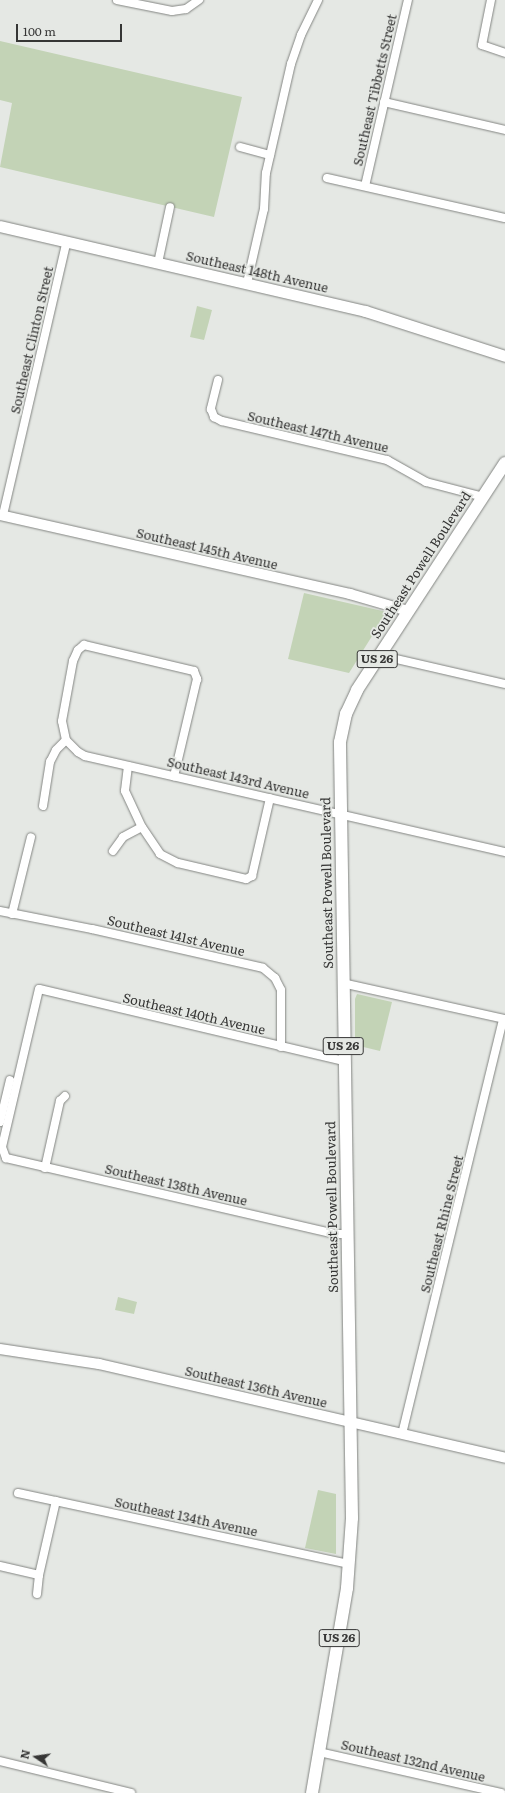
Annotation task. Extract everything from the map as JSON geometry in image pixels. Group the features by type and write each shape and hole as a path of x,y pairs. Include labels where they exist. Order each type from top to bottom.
{"main road":[{"name":"Southeast 148th Avenue","path":"0,226 388,317 505,356"},
{"name":"Southeast Powell Boulevard","path":"312,1793 320,1752 349,1564 350,1532 348,1422 351,1361 348,1350 339,749 344,721 357,690 505,463"}],"street":[{"path":"117,0 172,11 186,9 199,0"},
{"path":"248,284 264,213 270,155 294,55 318,0"},
{"name":"Southeast Tibbetts Street","path":"365,186 408,0"},
{"path":"490,0 482,45 505,53"},
{"path":"384,102 505,130"},
{"path":"240,147 270,155"},
{"path":"327,178 505,218"},
{"path":"158,262 170,207"},
{"name":"Southeast Clinton Street","path":"1,515 67,241"},
{"name":"Southeast 147th Avenue","path":"218,380 211,409 214,417 222,421 387,460 426,482 483,497"},
{"name":"Southeast 145th Avenue","path":"1,515 350,594 408,610"},
{"path":"43,806 50,762 66,740 62,721 72,661 78,650 84,645 188,668 194,671 197,679 174,776"},
{"path":"379,655 505,684"},
{"name":"Southeast 143rd Avenue","path":"66,740 78,752 86,756 505,852"},
{"path":"128,766 125,791 142,827 160,854 169,860 246,879 252,876 270,798"},
{"path":"113,851 123,837 142,827"},
{"path":"12,914 31,837"},
{"name":"Southeast 141st Avenue","path":"0,911 92,929 263,968 275,978 281,990 281,1047"},
{"path":"342,983 504,1019"},
{"name":"Southeast 140th Avenue","path":"2,1155 2,1147 39,989 344,1061"},
{"name":"Southeast Rhine Street","path":"402,1434 504,1019"},
{"path":"0,1122 10,1080"},
{"path":"45,1168 60,1101 64,1096"},
{"name":"Southeast 138th Avenue","path":"2,1155 6,1158 45,1168 336,1234 346,1234"},
{"name":"Southeast 136th Avenue","path":"0,1348 92,1362 505,1458"},
{"name":"Southeast 134th Avenue","path":"18,1493 349,1564"},
{"path":"37,1594 39,1575 56,1501"},
{"path":"0,1566 39,1575"},
{"name":"Southeast 132nd Avenue","path":"320,1752 501,1793"},
{"path":"0,1761 131,1793"}],"green space":[{"path":"0,41 242,97 214,217 0,167 12,103 0,100"},
{"path":"197,306 212,310 204,340 190,337"},
{"path":"304,593 387,612 349,673 288,659"},
{"path":"357,994 392,1002 380,1051 355,1045 355,999"},
{"path":"118,1297 137,1302 134,1314 115,1310"},
{"path":"318,1490 336,1494 336,1554 305,1548"}]}
